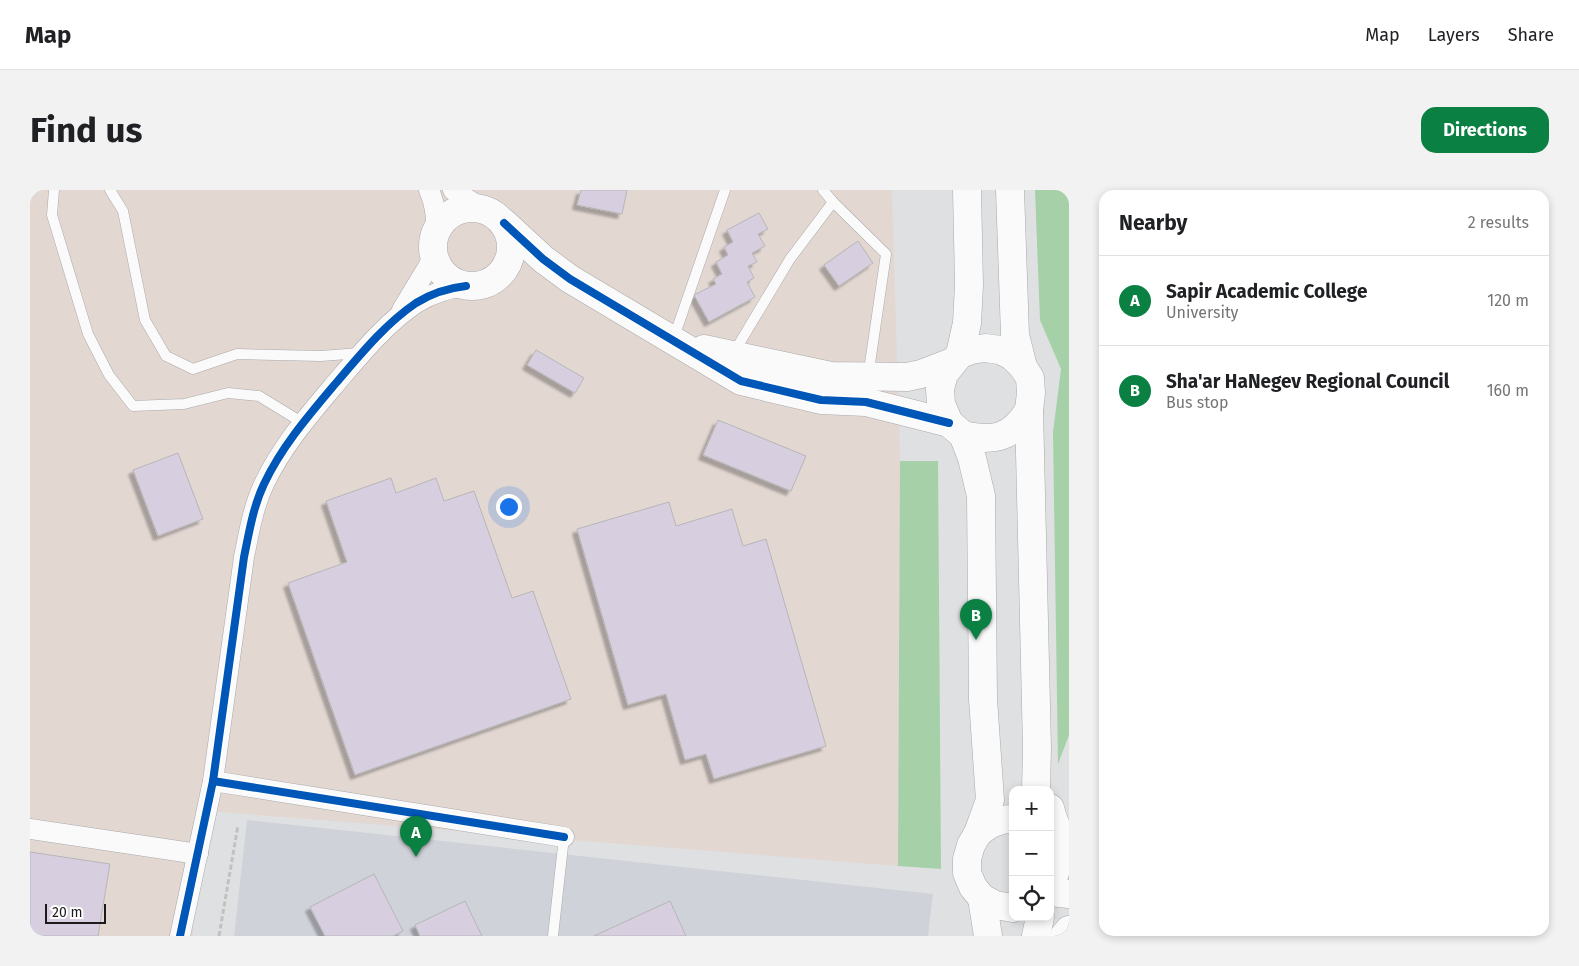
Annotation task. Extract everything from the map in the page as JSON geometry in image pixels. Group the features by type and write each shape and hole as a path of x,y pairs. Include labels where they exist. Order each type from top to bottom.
{"main road":[{"path":"967,190 969,285 967,323 956,358 944,374 940,389 941,404 972,458 981,496 983,699 990,800 978,833 970,845 967,859 968,874 973,887 982,898 995,905 1009,907"},
{"path":"1010,190 1016,335 1023,366"},
{"path":"570,278 555,273 525,270 498,277 488,283 477,286 466,286 455,282 439,268 435,244 444,220 455,212 468,208 481,208 494,214 544,259 570,278 673,341 729,363 741,381 821,400 867,390 921,374 971,350 985,348 1000,350 1012,356 1023,366 1030,378 1031,393 1029,410 1037,748 1036,786"},
{"path":"498,277 510,259 512,248 510,235 504,223"},
{"path":"867,390 978,439 991,439 1015,429 1029,410"},
{"path":"1037,748 1045,786"},
{"path":"978,833 990,824 1009,819"},
{"path":"1054,822 1064,840 1054,878"},
{"path":"1054,892 1069,894"},
{"path":"982,898 988,936"},
{"path":"1036,936 1039,921"},
{"path":"1064,936 1069,930"}],"street":[{"path":"399,316 435,244 437,216 429,190"},
{"path":"453,190 481,208"},
{"path":"180,936 213,781 244,557 262,487 276,460 303,423 361,353 399,316 417,303 435,293 452,287 466,286"},
{"path":"213,781 564,837"},
{"path":"30,829 198,854"}],"lane":[{"path":"54,190 52,215 88,334 109,375 133,406 184,404 228,394 259,396 303,423"},
{"path":"110,190 123,211 146,320 166,356 193,369 237,354 322,356 361,353"},
{"path":"673,341 725,190"},
{"path":"823,190 886,254 867,390"},
{"path":"729,363 790,259 833,202"},
{"path":"553,936 564,837"}],"path":[{"path":"219,936 238,825"}],"shaded area":[{"path":"30,190 892,190 900,461 898,866 196,810 193,936 30,936"},
{"path":"247,820 933,894 928,936 234,936"}],"green space":[{"path":"1035,190 1069,190 1069,735 1058,764 1053,432 1061,369 1040,320"},
{"path":"900,461 938,461 941,869 898,866"}],"building":[{"path":"581,190 627,190 622,214 577,205"},
{"path":"759,213 768,229 758,234 765,246 752,253 757,262 748,266 754,278 747,282 755,297 709,322 694,295 716,284 713,279 722,274 716,262 728,255 724,247 733,242 727,230"},
{"path":"858,241 873,263 839,286 824,265"},
{"path":"536,350 584,378 575,393 527,365"},
{"path":"718,420 806,456 791,491 703,455"},
{"path":"178,453 203,519 158,536 133,470"},
{"path":"391,478 396,493 436,478 444,501 474,491 512,598 533,591 571,699 355,775 288,583 347,562 326,501"},
{"path":"669,502 676,526 732,509 743,546 766,539 826,746 714,779 706,754 685,760 666,694 628,705 577,529"},
{"path":"30,852 110,864 98,936 30,936"},
{"path":"374,874 403,931 393,936 325,936 310,907"},
{"path":"465,901 482,936 420,936 415,925"},
{"path":"670,901 686,936 594,936"}],"cycle path":[{"path":"504,223 543,259 570,279 741,381 821,400 866,402 949,423"},
{"path":"180,936 213,781 244,557 260,493 279,457 306,419 373,340 394,320 422,299 453,288 466,286"},
{"path":"213,781 564,837"}],"place":[{"name":"Sha'ar HaNegev Regional Council","path":"976,640"},
{"name":"Sapir Academic College","path":"416,857"}]}
